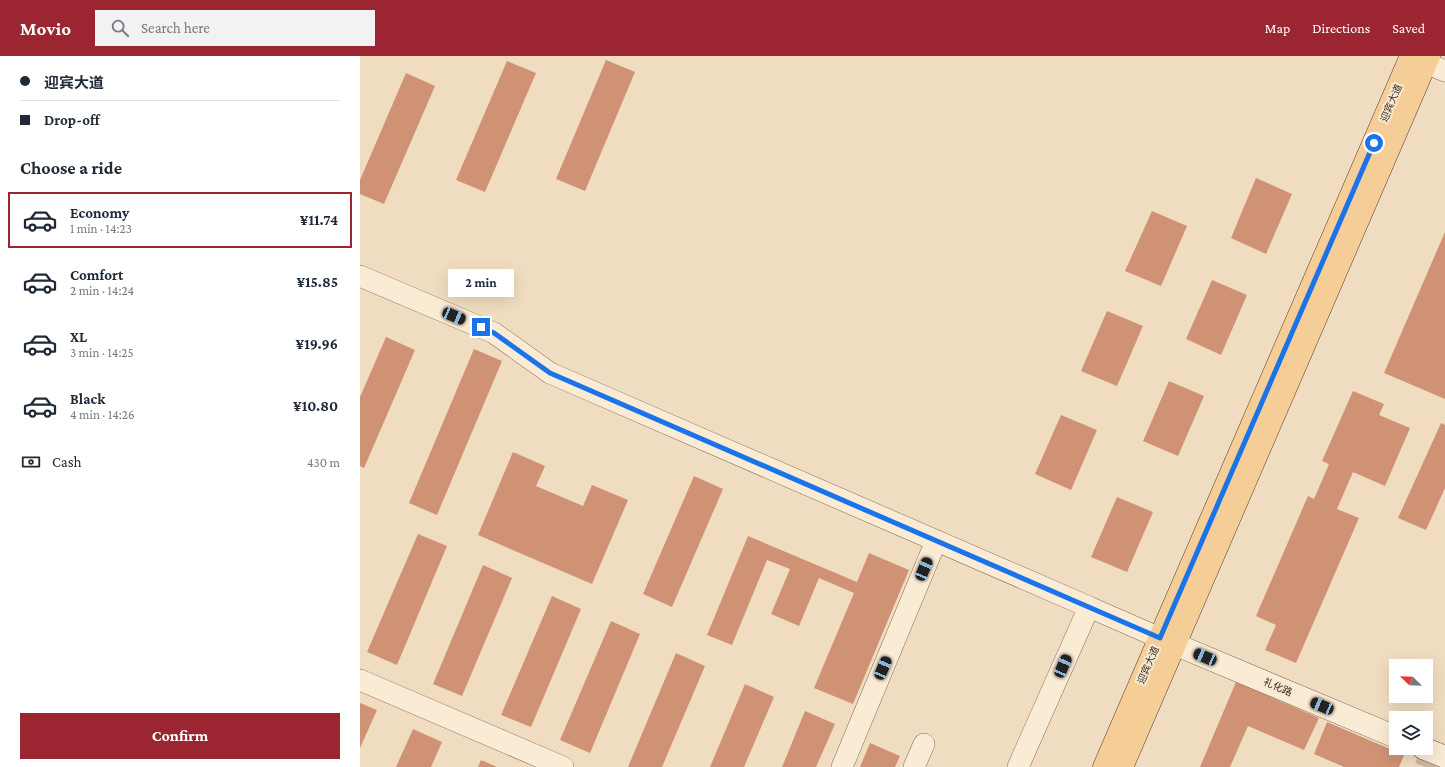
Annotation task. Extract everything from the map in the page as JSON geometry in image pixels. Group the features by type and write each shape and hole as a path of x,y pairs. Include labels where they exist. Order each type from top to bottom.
{"main road":[{"name":"迎宾大道","path":"1104,767 1168,641 1428,61"},
{"name":"迎宾大道","path":"1122,767 1168,641"}],"street":[{"path":"360,276 494,333 550,373 1168,641"},
{"path":"842,767 936,541"},
{"path":"1018,767 1089,608"},
{"name":"礼化路","path":"1168,641 1389,734"},
{"path":"360,680 563,767"},
{"path":"914,767 924,744"},
{"path":"1433,753 1445,758"}],"building":[{"path":"606,60 635,72 585,191 556,179"},
{"path":"507,61 536,73 485,192 456,180"},
{"path":"406,73 435,86 384,204 360,194 360,180"},
{"path":"1256,178 1292,194 1266,254 1231,238"},
{"path":"1152,211 1187,226 1161,286 1125,271"},
{"path":"1445,232 1445,399 1384,373"},
{"path":"1212,280 1247,295 1221,355 1186,339"},
{"path":"1107,311 1143,326 1117,386 1081,371"},
{"path":"386,337 415,350 364,468 360,466 360,397"},
{"path":"474,349 502,361 437,515 409,503"},
{"path":"1169,381 1204,396 1178,456 1143,441"},
{"path":"1353,391 1384,404 1379,415 1410,428 1385,486 1353,472 1337,509 1359,518 1296,663 1265,650 1276,625 1256,616 1308,496 1314,499 1329,464 1322,461"},
{"path":"1061,415 1097,430 1071,490 1035,474"},
{"path":"1441,423 1445,425 1445,488 1426,530 1398,518"},
{"path":"513,452 545,466 536,486 583,506 592,485 628,500 592,584 478,535"},
{"path":"694,476 723,489 672,607 643,594"},
{"path":"1117,497 1153,512 1127,572 1091,557"},
{"path":"418,534 447,546 397,665 367,652"},
{"path":"748,536 857,582 869,553 909,570 853,704 814,688 854,593 819,578 799,626 771,614 790,569 767,560 732,645 707,635"},
{"path":"483,565 512,578 462,696 433,684"},
{"path":"552,596 581,609 531,727 501,715"},
{"path":"611,621 640,634 590,753 560,740"},
{"path":"676,653 705,666 662,767 628,767"},
{"path":"1236,682 1319,718 1304,750 1248,726 1230,767 1200,767"},
{"path":"745,684 774,697 744,767 710,767"},
{"path":"360,703 377,710 360,748"},
{"path":"805,711 835,724 816,767 782,767"},
{"path":"1327,722 1389,749 1389,755 1404,755 1399,767 1344,767 1314,754"},
{"path":"413,729 442,742 431,767 396,767"},
{"path":"870,743 900,756 895,767 860,767"},
{"path":"481,760 497,767 478,767"}],"tunnel":[{"path":"1425,767 1430,755"}],"route":[{"path":"481,327 494,333 550,373 1160,638 1374,143"}]}
